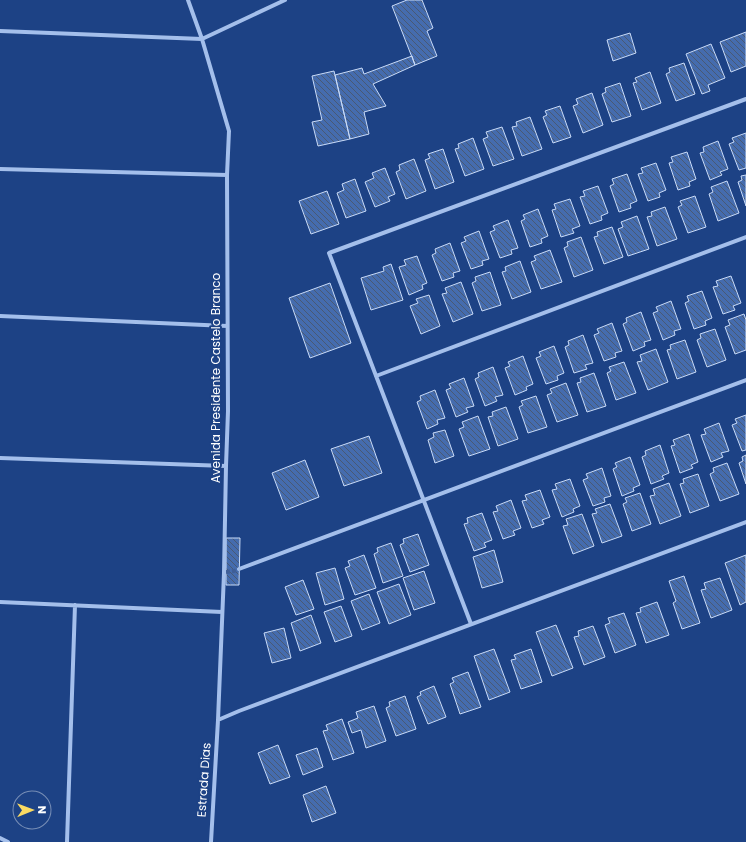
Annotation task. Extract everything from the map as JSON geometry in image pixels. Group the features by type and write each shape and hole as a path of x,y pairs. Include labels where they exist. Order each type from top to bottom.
{"street":[{"path":"188,0 202,39"},
{"path":"0,30 202,39 285,0"},
{"name":"Avenida Presidente Castelo Branco","path":"202,39 229,132 227,175 228,411 225,573 218,720"},
{"path":"471,624 329,253 746,99"},
{"path":"0,169 227,175"},
{"path":"376,376 746,237"},
{"path":"0,316 227,326"},
{"path":"239,569 746,380"},
{"path":"0,458 226,466"},
{"path":"218,720 746,522"},
{"path":"0,602 222,612"},
{"path":"67,842 75,605"},
{"name":"Estrada Dias","path":"211,842 218,720"},
{"path":"0,838 8,842"}],"building":[{"path":"407,0 422,0 433,28 427,31 437,56 415,65 392,6"},
{"path":"746,32 746,66 731,72 720,42"},
{"path":"630,33 636,53 613,61 607,40"},
{"path":"711,44 725,78 708,85 710,91 702,94 686,54"},
{"path":"412,56 415,65 373,84 386,106 364,112 369,134 350,139 335,75 362,68 364,74"},
{"path":"684,63 695,94 676,101 666,74 670,72 669,68"},
{"path":"334,71 350,139 318,146 312,122 322,120 312,76"},
{"path":"650,72 661,103 642,110 633,83 637,82 635,78"},
{"path":"620,83 631,116 612,122 602,94 606,92 605,88"},
{"path":"592,93 603,125 583,133 573,106 578,104 576,99"},
{"path":"560,106 571,137 553,143 543,117 547,115 545,111"},
{"path":"530,117 542,149 522,156 512,127 517,126 516,122"},
{"path":"502,127 514,159 493,166 483,139 488,137 486,132"},
{"path":"746,133 746,168 739,170 729,144 734,142 732,138"},
{"path":"473,138 484,169 465,176 455,149 459,148 458,144"},
{"path":"718,141 728,169 720,172 722,175 710,180 700,153 704,152 703,147"},
{"path":"443,149 454,182 435,189 425,160 430,158 428,154"},
{"path":"687,152 696,179 689,182 690,186 678,190 669,163 673,162 671,157"},
{"path":"414,159 426,191 406,199 396,172 400,170 399,165"},
{"path":"656,163 666,190 659,193 660,197 648,201 638,174 643,173 641,168"},
{"path":"385,168 395,194 388,197 390,201 375,207 365,182 374,178 372,173"},
{"path":"627,174 637,201 630,204 631,208 619,212 610,186 614,184 612,179"},
{"path":"746,175 746,206 738,182 742,180 741,176"},
{"path":"355,179 366,211 346,218 337,193 344,190 342,184"},
{"path":"727,181 739,213 718,221 709,194 713,192 711,187"},
{"path":"598,186 608,213 601,216 602,220 590,224 580,197 585,196 583,191"},
{"path":"327,191 339,224 311,234 299,201"},
{"path":"695,196 706,227 688,233 678,207 682,205 680,201"},
{"path":"570,199 580,226 572,229 574,233 561,237 552,210 556,209 554,204"},
{"path":"665,207 677,239 657,246 647,217 652,216 651,212"},
{"path":"538,209 548,236 541,239 542,243 530,247 521,221 525,219 523,215"},
{"path":"637,216 649,249 628,256 618,229 623,227 621,222"},
{"path":"508,220 518,248 511,250 512,254 500,258 490,232 495,230 493,226"},
{"path":"612,227 623,257 604,264 594,237 598,236 597,232"},
{"path":"479,231 489,259 482,261 483,265 471,269 461,243 466,241 464,237"},
{"path":"581,237 593,270 574,277 564,248 568,246 567,242"},
{"path":"450,243 460,271 453,273 454,277 442,281 432,255 436,253 435,249"},
{"path":"550,250 562,282 541,289 531,262 536,260 534,256"},
{"path":"417,256 427,283 422,285 423,289 409,295 399,267 406,265 404,260"},
{"path":"520,261 531,292 512,299 502,272 506,271 505,267"},
{"path":"391,264 403,300 371,310 361,278 384,271 383,267"},
{"path":"490,272 501,305 482,311 472,283 476,281 475,277"},
{"path":"731,276 741,303 733,306 735,310 723,314 713,287 718,286 716,281"},
{"path":"461,282 473,314 453,322 442,294 447,293 445,288"},
{"path":"330,283 351,343 310,358 289,298"},
{"path":"702,291 712,318 705,321 706,325 694,329 685,303 689,301 687,296"},
{"path":"429,295 440,326 421,334 410,306 418,303 416,299"},
{"path":"671,301 681,329 674,331 675,335 663,340 653,313 658,311 656,307"},
{"path":"641,312 651,340 644,342 645,346 633,351 623,324 627,322 626,318"},
{"path":"744,314 746,320 746,350 735,354 725,327 730,325 728,320"},
{"path":"612,323 622,351 615,353 616,357 604,361 594,335 599,333 597,329"},
{"path":"715,329 726,360 707,367 697,340 701,338 700,334"},
{"path":"583,335 593,363 585,365 587,369 574,373 565,347 569,345 568,341"},
{"path":"685,340 696,372 677,379 667,350 671,349 670,345"},
{"path":"554,346 564,373 557,376 558,380 546,384 536,358 541,356 539,352"},
{"path":"656,349 668,382 648,390 637,362 642,361 640,355"},
{"path":"523,356 533,384 526,387 527,390 515,395 505,368 510,366 508,362"},
{"path":"624,362 636,393 616,400 607,373 611,371 609,367"},
{"path":"493,367 503,395 495,397 497,401 485,406 475,379 479,377 478,373"},
{"path":"594,373 606,406 587,412 577,383 581,382 580,378"},
{"path":"464,378 474,406 466,408 468,412 456,417 446,390 451,388 449,384"},
{"path":"566,383 578,415 557,422 547,395 552,393 550,389"},
{"path":"435,390 445,418 437,420 438,424 427,429 417,402 421,400 420,396"},
{"path":"536,396 547,427 528,433 519,407 523,405 521,401"},
{"path":"506,407 518,439 498,446 488,417 493,416 492,412"},
{"path":"746,415 746,450 742,451 732,425 737,423 735,419"},
{"path":"478,416 490,449 469,456 459,429 464,427 462,422"},
{"path":"719,423 729,451 721,453 723,457 711,462 701,435 706,434 704,429"},
{"path":"445,430 454,456 435,463 428,440 434,437 433,433"},
{"path":"689,434 698,462 691,465 693,468 680,473 671,446 675,445 673,440"},
{"path":"369,436 382,473 344,486 331,449"},
{"path":"660,445 669,473 662,476 664,479 651,484 642,457 646,455 645,451"},
{"path":"746,455 746,484 739,463 743,461 742,457"},
{"path":"630,457 640,485 633,488 634,491 622,496 613,469 617,467 615,463"},
{"path":"305,460 319,497 286,510 272,473"},
{"path":"727,463 739,494 720,501 710,474 714,472 713,468"},
{"path":"602,468 611,496 604,498 605,502 593,506 583,480 588,478 586,474"},
{"path":"698,474 709,506 690,513 680,484 684,483 683,479"},
{"path":"570,479 580,506 573,509 574,512 562,517 552,490 557,489 555,484"},
{"path":"669,483 681,516 660,524 650,496 655,495 653,489"},
{"path":"540,490 550,517 542,520 544,524 532,528 522,501 527,500 525,495"},
{"path":"640,493 651,524 632,531 623,504 627,502 625,498"},
{"path":"511,500 521,528 513,531 515,535 503,539 493,512 498,511 496,506"},
{"path":"610,504 622,536 602,543 592,514 597,513 595,509"},
{"path":"482,513 492,540 484,543 486,547 474,551 464,524 468,523 467,518"},
{"path":"582,514 594,546 573,554 563,526 568,525 566,519"},
{"path":"418,534 429,565 410,572 400,545 404,543 403,539"},
{"path":"226,538 240,538 239,585 226,585"},
{"path":"391,543 403,576 383,583 374,554 378,552 377,548"},
{"path":"494,550 503,582 482,588 473,557"},
{"path":"364,555 376,588 355,595 345,568 350,566 348,561"},
{"path":"746,555 746,602 740,605 725,563"},
{"path":"335,568 344,599 325,605 316,573"},
{"path":"424,571 435,603 414,610 403,578"},
{"path":"684,576 700,623 682,629 673,603 676,601 669,581"},
{"path":"720,578 732,610 711,618 701,590 706,589 704,583"},
{"path":"303,580 314,609 296,615 285,587"},
{"path":"399,584 411,615 389,624 377,592"},
{"path":"369,594 380,623 362,630 351,601"},
{"path":"657,602 669,635 646,643 636,613 641,612 640,608"},
{"path":"341,606 352,636 335,642 324,612"},
{"path":"624,613 636,645 615,653 605,625 610,623 608,618"},
{"path":"311,615 321,643 300,651 291,623"},
{"path":"556,625 573,668 552,676 536,632"},
{"path":"593,626 605,657 584,665 574,637 579,636 578,631"},
{"path":"284,628 291,658 272,663 264,633"},
{"path":"494,649 510,692 489,700 474,656"},
{"path":"531,649 542,682 521,689 511,660 516,659 514,655"},
{"path":"468,672 481,707 460,714 450,684 454,682 452,678"},
{"path":"434,686 446,717 428,724 417,697 421,695 420,692"},
{"path":"405,696 416,729 396,736 386,708 390,706 389,702"},
{"path":"374,706 386,741 366,748 361,730 352,733 348,722 358,718 356,712"},
{"path":"342,719 354,753 333,760 323,731 328,730 326,725"},
{"path":"278,745 290,777 270,784 258,753"},
{"path":"317,748 323,767 303,775 296,755"},
{"path":"326,786 336,813 312,822 303,795"}],"tunnel":[{"path":"226,572 239,569"}]}
